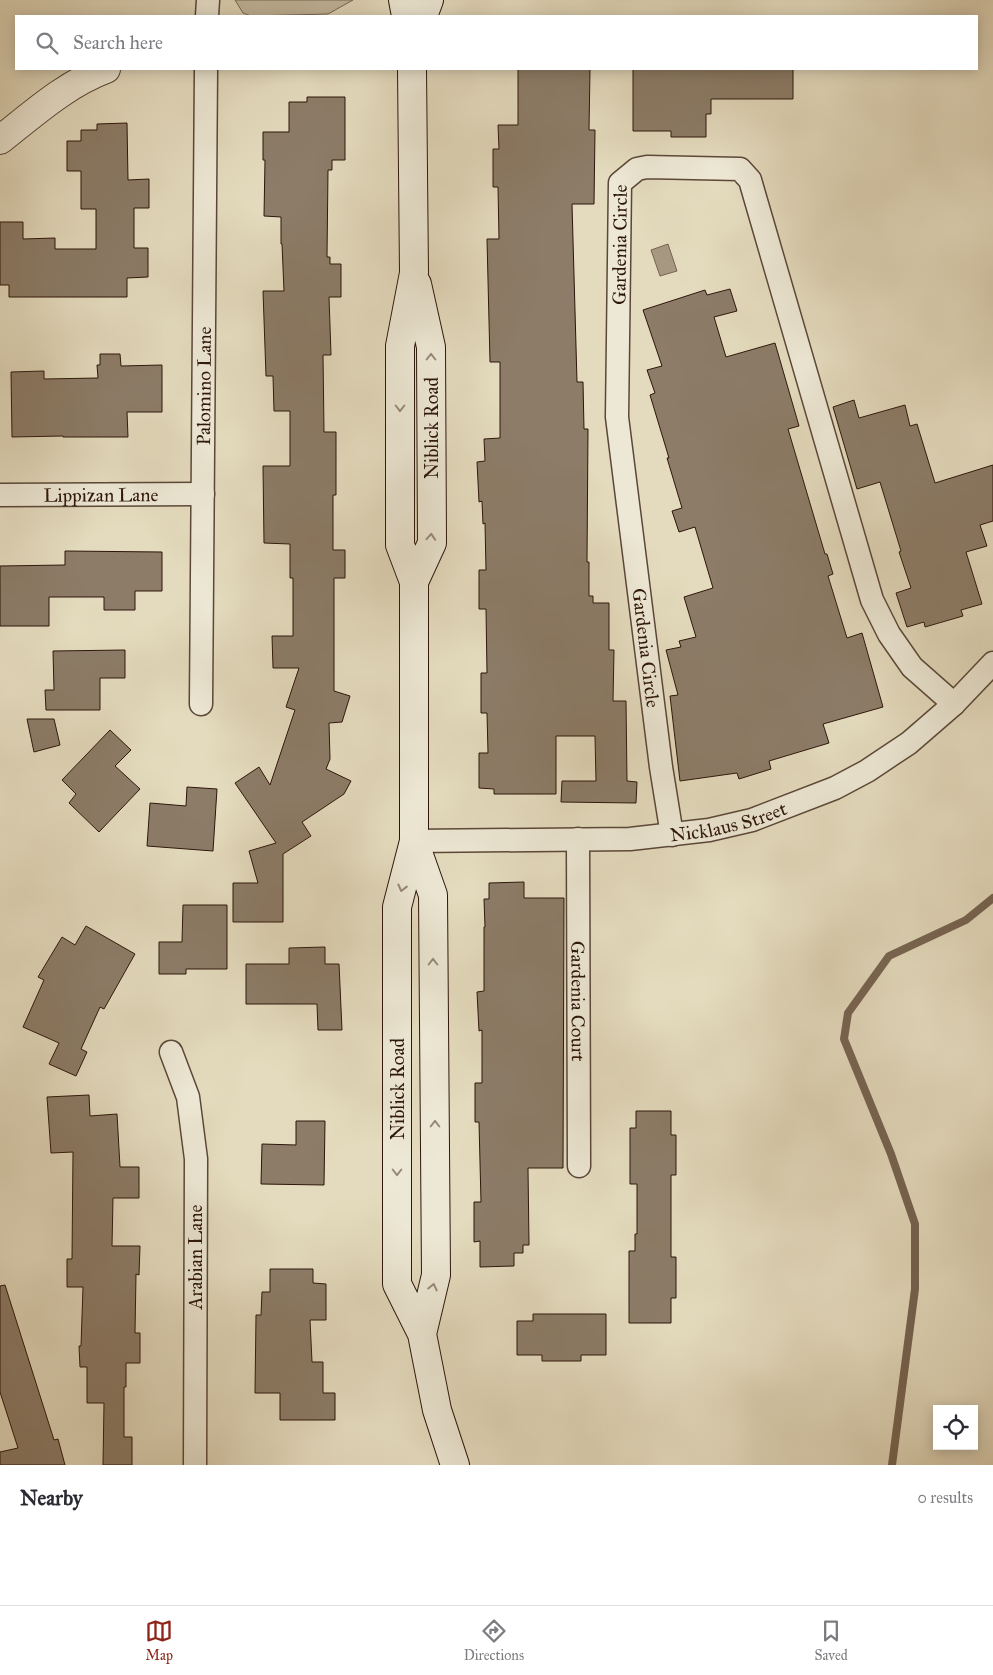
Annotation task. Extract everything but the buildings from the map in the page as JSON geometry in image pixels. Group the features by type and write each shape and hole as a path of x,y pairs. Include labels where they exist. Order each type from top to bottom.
{"main road":[{"path":"402,0 406,15"},
{"path":"423,15 429,0"},
{"path":"0,140 51,100 103,70"},
{"name":"Niblick Road","path":"412,70 414,273 400,346 400,545 414,582 414,841 397,907 397,1284 422,1334 437,1410 455,1465"},
{"name":"Niblick Road","path":"414,841 433,895 436,1275 422,1334"}],"street":[{"path":"207,15 208,0"},
{"name":"Palomino Lane","path":"201,704 206,70"},
{"name":"Gardenia Circle","path":"672,835 661,767 617,417 620,184 637,169 648,167 740,169 750,180 872,600 889,634 912,667 954,704"},
{"name":"Lippizan Lane","path":"0,495 203,494"},
{"name":"Nicklaus Street","path":"414,841 630,839 710,830 752,820 835,788 867,771 909,744 954,704 993,663"},
{"name":"Gardenia Court","path":"578,839 579,1166"},
{"name":"Arabian Lane","path":"171,1052 188,1098 196,1160 195,1465"}],"shaded area":[{"path":"235,0 353,0 328,14 248,15 243,13"},
{"path":"668,244 677,271 660,276 651,250"}],"waterway":[{"path":"892,1465 915,1289 915,1224 891,1154 844,1039 848,1013 889,956 966,920 993,898"}]}
